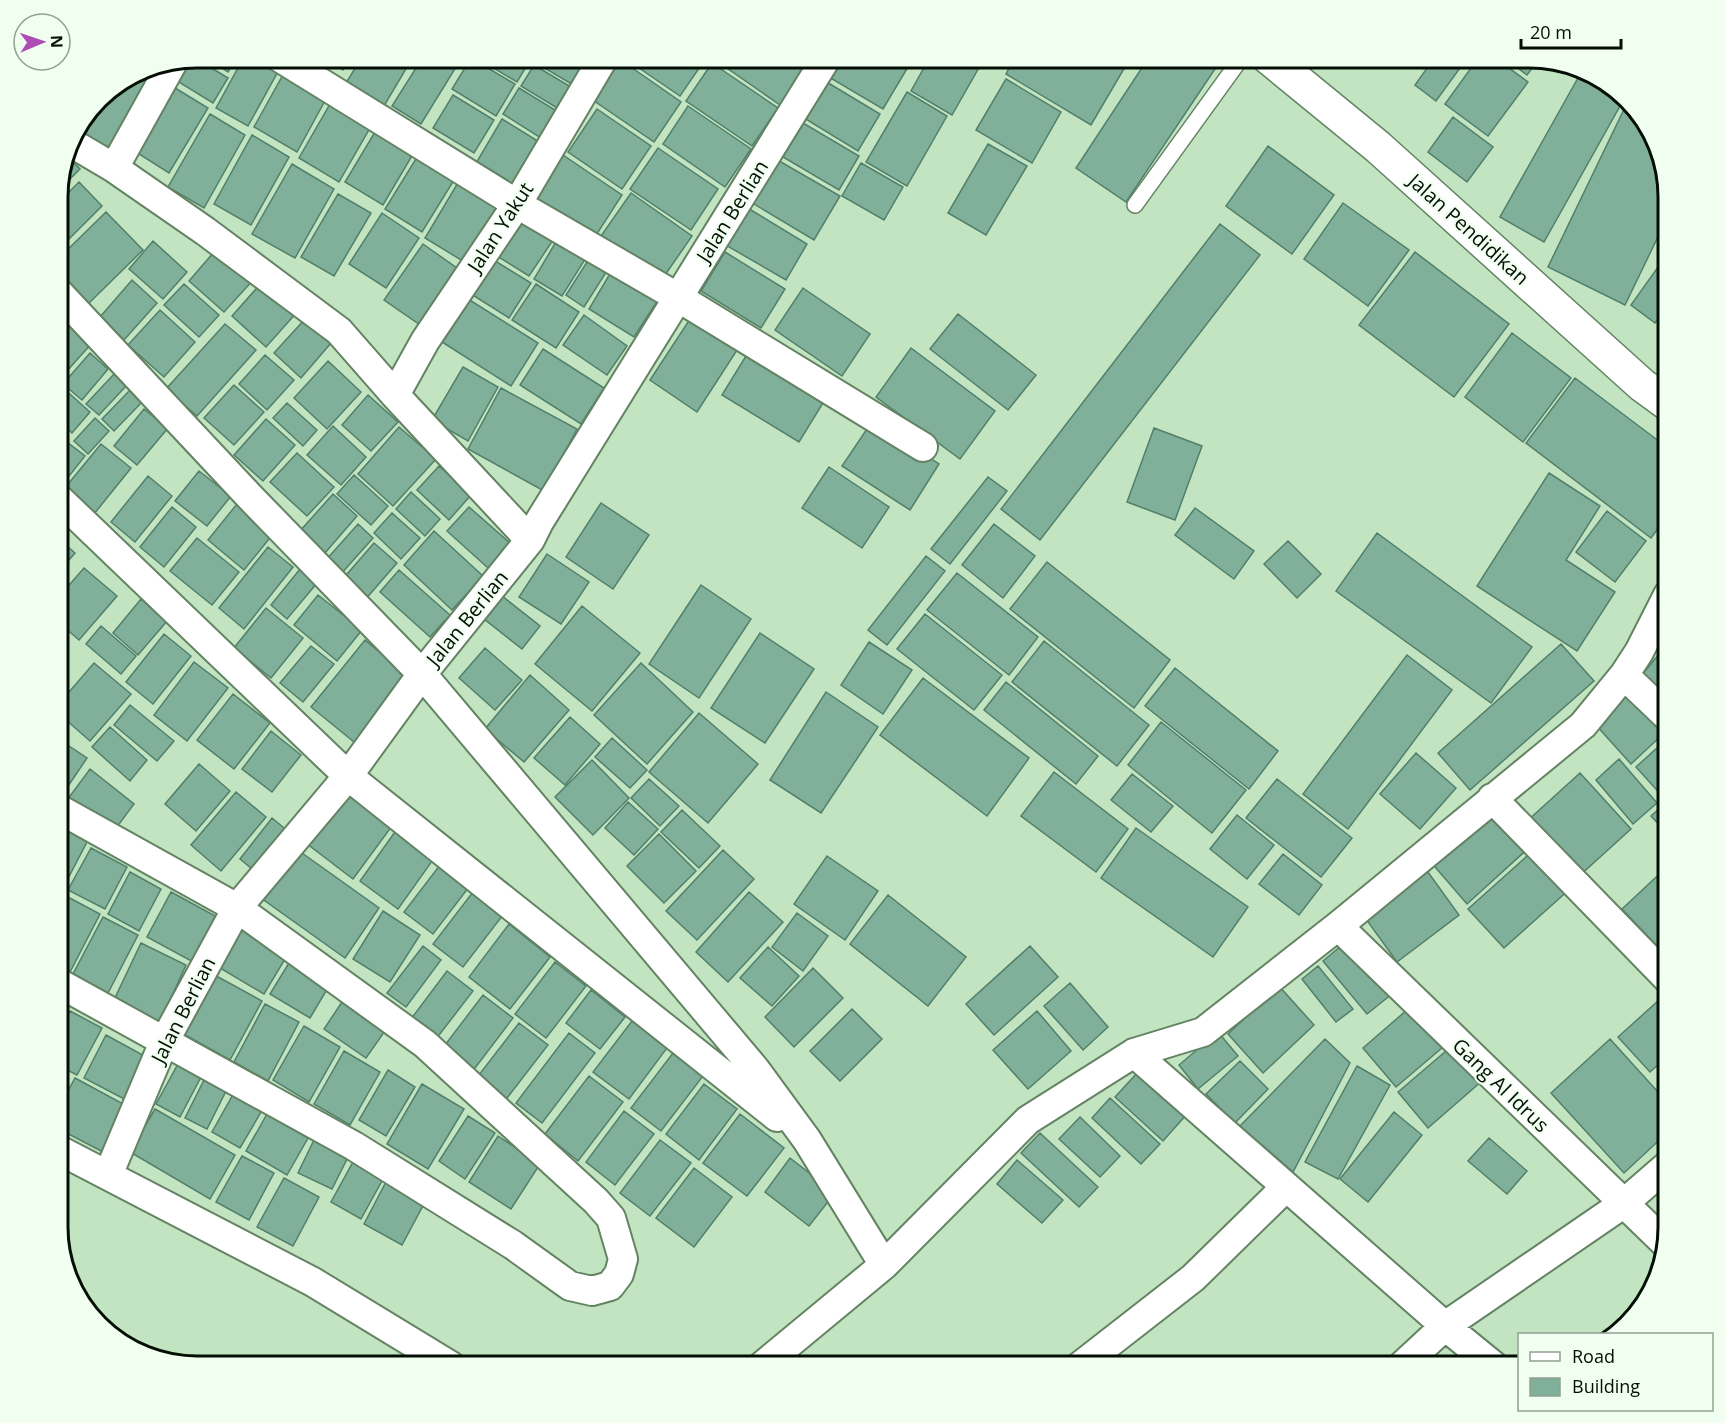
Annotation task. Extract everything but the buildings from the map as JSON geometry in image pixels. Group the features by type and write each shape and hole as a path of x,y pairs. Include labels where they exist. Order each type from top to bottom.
{"street":[{"path":"297,68 517,204 679,298 923,447"},
{"name":"Jalan Yakut","path":"394,396 425,341 517,204 597,68"},
{"name":"Jalan Berlian","path":"108,1175 164,1042 237,908 348,776 422,674 530,540 820,68"},
{"name":"Jalan Pendidikan","path":"1281,68 1378,147 1642,385 1658,397"},
{"path":"114,168 168,71"},
{"path":"77,146 114,168 205,231 339,331 394,396 530,540"},
{"path":"68,303 250,497 422,674 755,1069 807,1140 884,1265"},
{"path":"68,507 348,776 807,1140"},
{"path":"774,1356 884,1265 1028,1120 1134,1053 1203,1032 1338,926 1583,725 1624,675 1658,615"},
{"path":"1624,675 1658,707"},
{"path":"1492,798 1658,969"},
{"path":"68,813 237,908 425,1044 596,1201 610,1218 618,1239 623,1259 619,1274 610,1286 592,1291 570,1286 513,1245 354,1146 68,988"},
{"name":"Gang Al Idrus","path":"1338,926 1657,1236"},
{"path":"1134,1053 1482,1356"},
{"path":"68,1155 313,1282 435,1356"},
{"path":"1413,1356 1445,1326 1623,1204 1658,1174"},
{"path":"1093,1356 1193,1278 1286,1187"}],"lane":[{"path":"1135,206 1234,68"}]}
